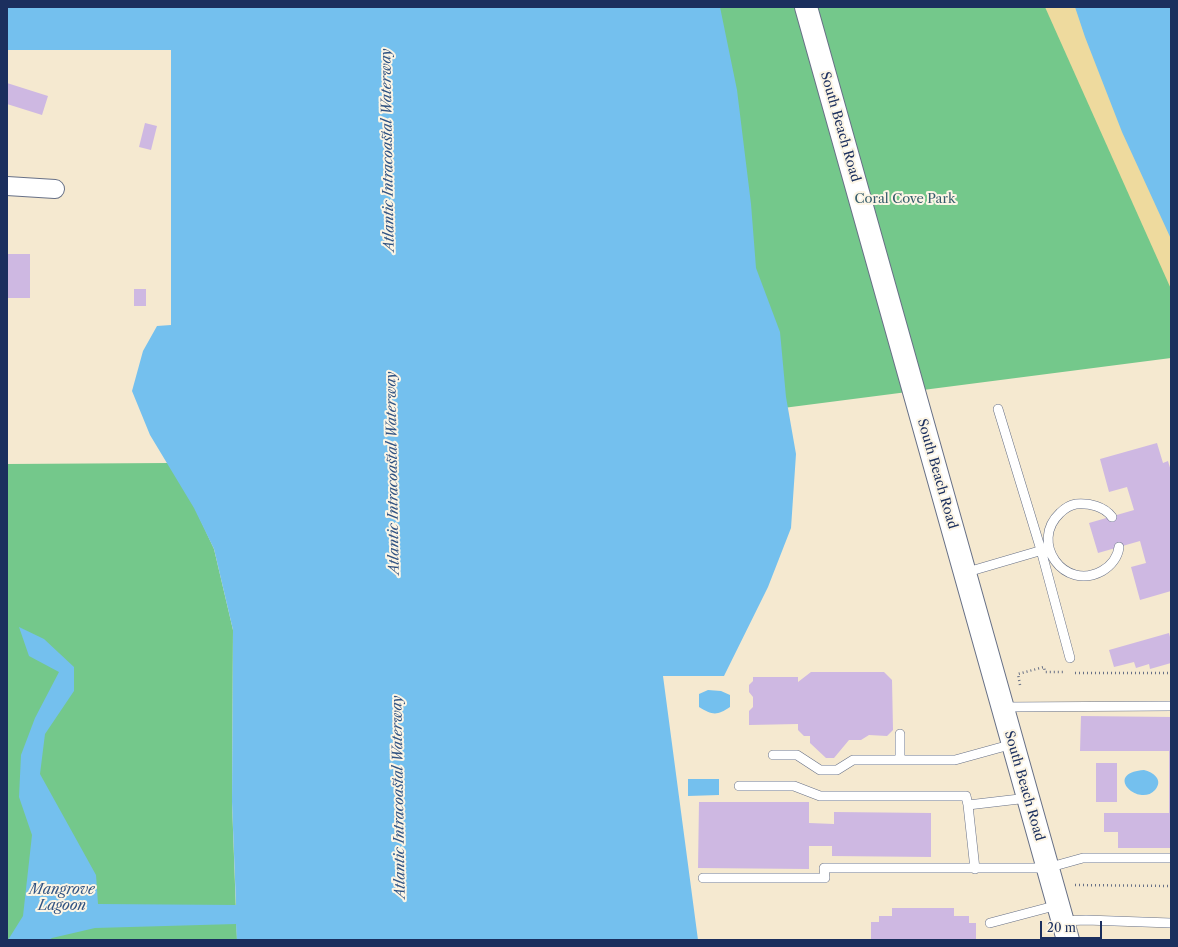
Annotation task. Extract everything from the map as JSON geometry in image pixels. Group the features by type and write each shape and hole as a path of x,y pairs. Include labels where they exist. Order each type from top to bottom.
{"street":[{"name":"South Beach Road","path":"806,7 1063,922"},
{"path":"7,186 55,189"}],"lane":[{"path":"998,409 1045,549 1070,658"},
{"path":"1112,517 1093,504 1075,504 1063,510 1054,518 1049,529 1045,549 1060,568 1071,574 1084,576 1096,574 1107,568 1114,561 1120,547"},
{"path":"964,573 1045,549"},
{"path":"1002,708 1171,706"},
{"path":"900,734 900,760"},
{"path":"773,755 797,755 820,770 837,770 853,760 955,760 1013,744"},
{"path":"739,786 794,786 820,796 966,796 975,869"},
{"path":"968,805 1028,798"},
{"path":"703,878 824,878 824,868 1048,868 1083,858 1171,858"},
{"path":"990,923 1063,922 1086,920 1171,923"}],"path":[{"path":"1021,688 1018,674 1044,667 1045,672 1171,673"},
{"path":"1075,885 1171,886"}],"green space":[{"name":"Coral Cove Park","path":"651,7 1149,7 1171,96 1171,358 760,411"},
{"path":"168,463 195,508 214,549 233,630 232,802 237,940 7,940 7,464"}],"sand":[{"path":"1045,7 1171,7 1171,289"}],"water":[{"path":"7,7 720,7 737,90 751,204 756,268 780,332 786,397 796,454 791,528 768,587 724,676 663,676 698,940 237,940 236,924 95,928 49,940 8,940 23,916 32,835 19,797 21,755 35,718 59,672 29,656 19,627 44,639 74,667 74,691 45,734 40,774 96,875 98,904 236,905 232,802 233,630 214,549 194,508 150,435 132,391 143,351 157,326 171,325 171,50 7,50"},
{"path":"1075,7 1171,7 1171,239 1122,132"},
{"path":"708,690 721,691 730,695 730,707 722,712 711,713 699,707 699,694"},
{"path":"1144,770 1154,775 1158,780 1158,783 1155,790 1148,794 1141,795 1128,788 1125,782 1126,777 1132,772"},
{"path":"688,779 719,779 719,795 688,796"}],"building":[{"path":"7,83 48,96 42,115 7,104"},
{"path":"145,123 157,126 151,150 139,147"},
{"path":"7,254 30,254 30,298 7,298"},
{"path":"134,289 146,289 146,306 134,306"},
{"path":"1157,443 1163,463 1168,461 1171,471 1171,591 1140,600 1131,567 1146,563 1140,541 1098,553 1089,523 1134,510 1127,487 1109,492 1100,459"},
{"path":"1169,633 1171,641 1171,663 1150,669 1149,664 1136,668 1134,662 1114,667 1109,650"},
{"path":"811,672 884,672 892,680 893,730 887,736 869,735 861,740 849,740 834,758 826,758 810,743 810,736 804,736 798,730 798,724 749,725 749,711 753,707 753,697 749,692 749,685 753,681 753,677 798,677 798,682"},
{"path":"1081,716 1171,717 1171,848 1118,848 1118,832 1104,832 1104,813 1169,813 1169,751 1080,751"},
{"path":"1096,763 1117,763 1117,802 1096,802"},
{"path":"699,802 809,802 809,823 834,824 834,812 931,813 931,857 832,856 832,846 809,846 809,869 698,868"},
{"path":"892,908 954,908 954,916 969,916 969,923 976,923 976,940 871,940 871,922 879,922 879,916 892,916"}],"water label":[{"name":"Atlantic Intracoastal Waterway","path":"388,150"},
{"name":"Atlantic Intracoastal Waterway","path":"393,473"},
{"name":"Atlantic Intracoastal Waterway","path":"399,797"},
{"name":"Mangrove Lagoon","path":"62,898"}]}
